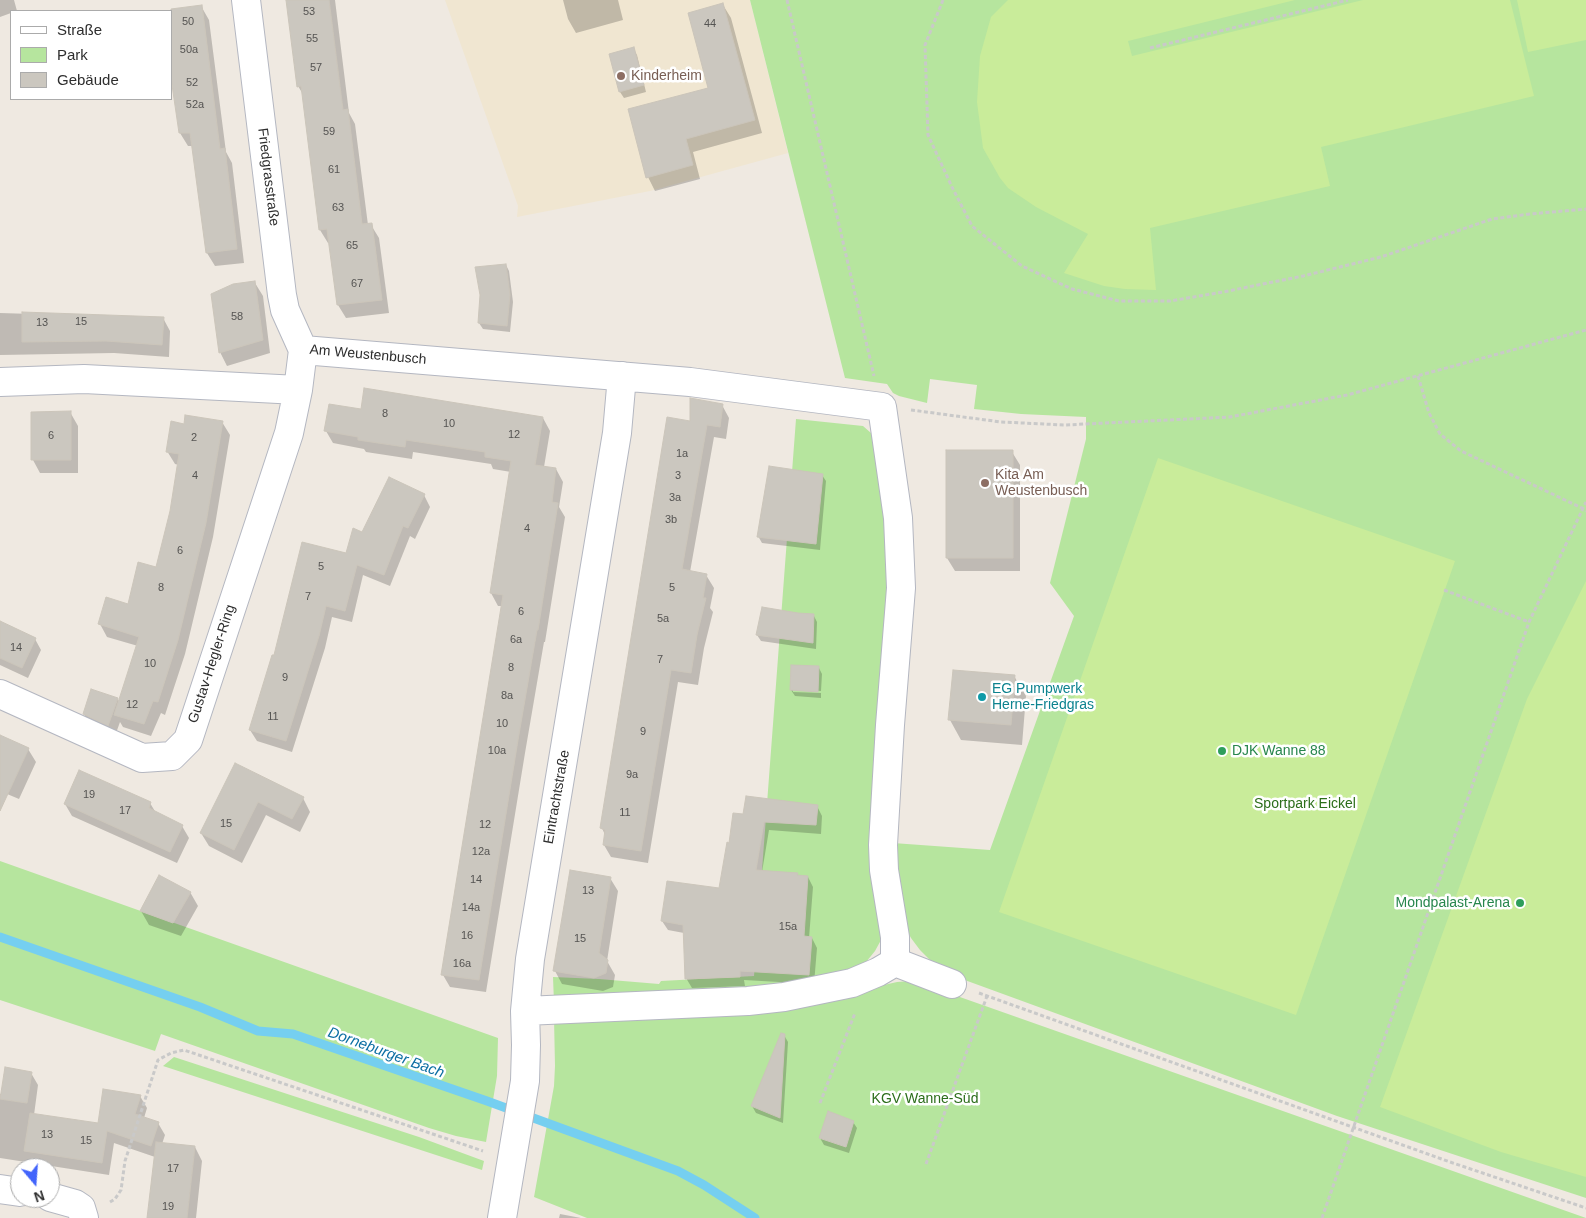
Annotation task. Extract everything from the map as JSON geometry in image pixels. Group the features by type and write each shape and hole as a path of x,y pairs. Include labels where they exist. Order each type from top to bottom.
{"street":[{"name":"Friedgrasstraße","path":"246,0 282,295 285,310 303,350"},
{"name":"Am Weustenbusch","path":"298,390 303,350 690,382 882,407"},
{"name":"Eintrachtstraße","path":"502,1218 525,1081 525,1012 530,959 617,433 622,376"},
{"path":"0,382 84,379 298,390"},
{"name":"Gustav-Hegler-Ring","path":"0,694 142,758 172,756 188,740 289,433 298,390"},
{"path":"882,407 898,518 900,588 883,845 884,870 895,937 895,962"},
{"path":"525,1012 748,1001 784,997 852,983 878,972 895,962"},
{"path":"895,962 952,984"},
{"path":"60,1199 67,1200 81,1208 84,1216"}],"path":[{"path":"787,0 882,407 1001,422 1038,424 1084,425 1230,417 1348,395 1586,330"},
{"path":"943,0 925,45 928,135 972,226 1022,266 1072,289 1119,301 1170,301 1303,276 1381,257 1492,219 1586,209"},
{"path":"1150,48 1348,0"},
{"path":"1418,376 1429,413 1440,434 1461,451 1586,511"},
{"path":"1322,1218 1529,622 1586,502"},
{"path":"1444,590 1529,622"},
{"path":"820,1103 856,1011 852,983"},
{"path":"952,984 1353,1128 1586,1208"},
{"path":"926,1164 987,996"},
{"path":"84,1216 114,1199 121,1190 125,1161 158,1060 171,1053 184,1050 512,1161"}],"shaded area":[{"name":"Kinderheim","path":"445,0 750,0 788,153 650,191 517,217 518,206"}],"green space":[{"name":"Sportpark Eickel","path":"750,0 1586,0 1586,1198 1337,1116 951,975 932,962 911,938 908,932 893,843 990,850 1074,616 1050,583 1086,439 1086,417 1021,414 974,409 977,385 930,379 927,403 899,396 893,393 887,384 845,378"},
{"path":"1008,0 1295,0 1128,41 1132,56 1363,0 1510,0 1534,96 1321,147 1330,186 1150,228 1156,290 1104,286 1064,273 1088,234 1036,207 1008,188 983,148 977,102 980,56 991,17"},
{"path":"1517,0 1586,0 1586,40 1528,52"},
{"path":"796,419 863,426 871,433 875,438 889,519 883,931 881,940 862,967 812,985 554,1003 553,977 659,984 661,981 754,976"},
{"name":"DJK Wanne 88","path":"1158,458 1455,561 1296,1015 999,912"},
{"name":"Mondpalast-Arena","path":"1586,581 1586,1177 1501,1152 1380,1107 1527,699"},
{"path":"0,861 498,1038 497,1076 486,1142 429,1128 161,1034 155,1051 0,1000"},
{"name":"KGV Wanne-Süd","path":"910,981 1586,1218 587,1218 534,1197 554,1086 554,1018 814,1001 897,982"},
{"path":"174,1057 419,1137 484,1161 482,1170 163,1066"}],"building":[{"path":"286,0 329,0 343,110 348,109 362,224 372,223 382,300 337,305 327,229 319,230 301,86 297,87"},
{"path":"723,3 755,120 686,139 693,165 646,178 628,109 708,88 688,13"},
{"path":"202,5 220,149 225,148 237,249 206,253 190,133 179,133 172,85 171,9"},
{"path":"634,47 644,85 619,92 609,54"},
{"path":"506,264 510,295 507,326 478,323 480,295 475,267"},
{"path":"255,281 263,340 219,353 211,294 233,284"},
{"path":"22,312 164,317 162,345 106,341 22,342"},
{"path":"364,388 543,417 535,465 556,468 552,502 558,503 479,980 441,975 503,595 490,593 511,461 485,457 485,452 406,440 405,447 358,440 358,437 324,431 329,404 361,409"},
{"path":"690,398 723,404 720,427 707,425 682,569 707,574 703,598 706,598 697,635 691,673 671,670 641,851 603,845 605,830 600,828 667,417 690,421"},
{"path":"71,411 71,460 31,460 31,412"},
{"path":"185,415 223,421 206,523 178,640 158,702 153,701 144,724 114,715 139,637 98,624 106,597 128,604 138,562 156,567 170,511 179,454 166,452 171,421 184,424"},
{"path":"946,450 1013,450 1013,558 946,558"},
{"path":"769,466 823,474 816,544 757,537"},
{"path":"389,477 425,494 408,528 403,526 384,575 357,565 345,611 326,606 319,636 286,741 249,730 272,655 274,655 302,542 346,553 353,528 362,532"},
{"path":"762,607 814,614 813,643 756,635"},
{"path":"0,621 36,638 22,668 0,658"},
{"path":"791,665 819,666 818,692 790,690"},
{"name":"EG Pumpwerk Herne-Friedgras","path":"953,670 1015,675 1011,725 948,720"},
{"path":"91,689 118,698 108,726 83,714"},
{"path":"0,735 29,748 0,811"},
{"path":"235,763 304,797 292,819 258,802 234,850 200,833"},
{"path":"79,770 151,802 149,808 183,825 170,852 64,804"},
{"path":"746,796 818,805 816,825 764,822 756,870 798,873 797,875 808,876 804,936 812,937 809,975 740,971 740,977 685,979 683,925 661,921 667,881 719,888 727,842 729,843 733,813 743,814"},
{"path":"570,870 611,877 599,953 608,960 606,973 594,978 553,971"},
{"path":"159,875 191,892 173,923 140,911"},
{"path":"781,1033 785,1034 780,1118 751,1106"},
{"path":"5,1067 32,1072 27,1103 0,1099"},
{"path":"103,1089 141,1095 135,1114 159,1122 151,1146 107,1131 102,1163 24,1151 30,1113 98,1123"},
{"path":"828,1111 854,1121 846,1147 819,1138"},
{"path":"156,1142 195,1146 187,1218 147,1218"}],"waterway":[{"name":"Dorneburger Bach","path":"0,937 200,1007 258,1031 293,1034 487,1101 678,1171 704,1185 755,1218"}],"place":[{"name":"Kinderheim","path":"621,76"},
{"name":"Kita Am Weustenbusch","path":"985,483"},
{"name":"EG Pumpwerk Herne-Friedgras","path":"982,697"},
{"name":"DJK Wanne 88","path":"1222,751"},
{"name":"Mondpalast-Arena","path":"1520,903"}]}
